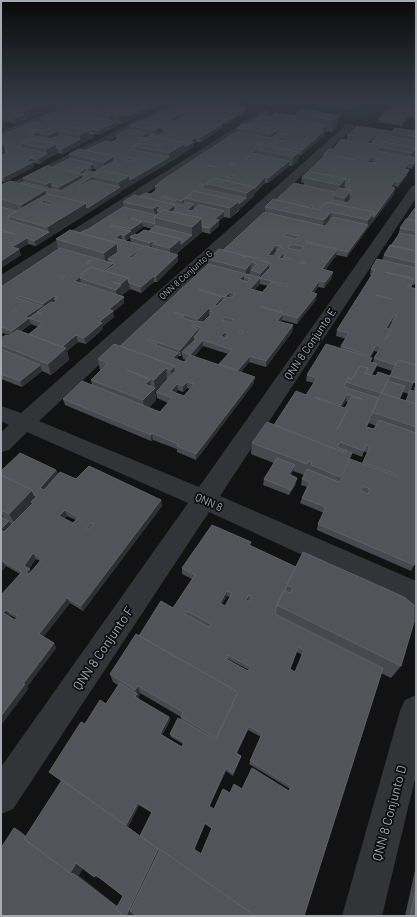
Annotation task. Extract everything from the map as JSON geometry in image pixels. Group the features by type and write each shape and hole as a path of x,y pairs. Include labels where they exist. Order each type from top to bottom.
{"street":[{"path":"1,194 99,144"},
{"path":"1,282 219,144"},
{"name":"QNN 8 Conjunto G","path":"1,444 333,144"},
{"name":"QNN 8 Conjunto E","path":"204,500 416,189"},
{"name":"QNN 8","path":"1,413 23,424 204,500 416,594"},
{"name":"QNN 8 Conjunto F","path":"1,797 204,500"},
{"name":"QNN 8 Conjunto D","path":"362,916 416,711"}],"building":[{"path":"1,144 21,144 22,145 18,147 47,153 38,159 32,158 26,161 33,162 4,177 1,176 1,156 8,152 6,152 4,144"},
{"path":"24,144 56,144 46,149"},
{"path":"56,144 71,144 62,149 57,148"},
{"path":"100,144 137,144 133,146 134,150 169,157 130,180 129,176 102,171 93,176 78,186 91,180 120,187 87,208 86,203 47,194 46,190 20,183 23,182 60,191 83,178 83,174 88,171 94,172 114,161 114,156 86,150","holes":["129,158 135,159 131,161 125,160"]},
{"path":"137,144 161,145 155,144 184,144 169,153 133,146"},
{"path":"218,144 271,144 274,145 309,144 302,150 293,148 291,150 258,144 255,147 256,150 251,153 289,161 268,178 265,177 254,189 254,187 223,180 227,177 232,178 235,176 231,175 228,177 221,176 217,179 215,178 206,185 199,184 204,186 201,188 246,198 239,204 239,201 194,191 182,201 161,197 176,201 174,203 181,205 185,202 194,204 187,210 192,211 199,205 224,211 215,219 219,220 210,228 202,227 202,218 172,212 175,210 175,205 140,196 146,193 151,194 160,187 155,186","holes":["247,157 253,158 250,160 244,159"]},
{"path":"258,144 299,152 293,157 258,150 263,147 256,146"},
{"path":"338,144 382,144 376,151 416,158 416,160 413,164 409,163 404,169 409,170 400,182 395,181 390,187 395,188 373,217 374,212 331,203 333,200 348,203 354,196 350,195 351,190 346,190 349,187 345,186 346,181 348,182 350,180 311,172 305,178 302,177 326,154 324,154 329,149 333,149","holes":["372,156 376,157 375,159 379,159 375,163 367,162","337,157 354,159 359,157 354,160"]},
{"path":"383,144 394,144 416,148 412,153 380,147"},
{"path":"394,144 416,144 416,148"},
{"path":"79,149 114,156 104,162 69,154"},
{"path":"70,158 93,164 87,167 91,168 88,169 75,167 74,168 83,170 79,173 53,167"},
{"path":"47,166 83,174 59,187 52,185 55,183 50,182 47,184 23,178"},
{"path":"102,171 129,176 119,182 93,176"},
{"path":"311,172 346,178 340,185 305,178"},
{"path":"215,178 254,187 247,193 220,187 221,186 206,184"},
{"path":"10,181 46,190 21,205 1,199 1,185"},
{"path":"294,183 335,192 332,200 329,203 326,202 319,210 312,208 313,206 310,205 308,207 276,200"},
{"path":"339,188 351,190 345,198 333,195"},
{"path":"194,191 239,201 230,208 185,198"},
{"path":"47,194 86,203 47,227 8,216","holes":["44,200 54,203 51,205 41,202"]},
{"path":"134,195 175,205 167,211 163,210 161,212 157,210 162,207 157,206 154,208 149,208 123,202"},
{"path":"273,199 319,210 326,202 374,212 368,220 331,212 324,220 265,207"},
{"path":"1,207 16,211 8,216 9,220 49,232 34,241 27,238 12,247 19,249 1,261 1,233 4,232 15,234 1,230"},
{"path":"123,207 157,215 154,217 155,224 132,218 131,219 142,222 131,229 110,226 131,231 125,235 121,234 115,238 144,246 129,257 131,258 145,246 178,255 156,276 141,287 129,283 128,278 105,271 115,264 113,263 103,271 91,267 81,274 81,276 74,281 124,297 109,309 113,311 99,322 102,323 84,338 76,335 62,347 29,334 43,323 29,318 12,331 1,327 1,287 60,248 112,263 114,261 108,259 118,252 117,243 80,233","holes":["19,296 43,304 54,296 57,297 54,299 57,300 54,303 51,302 37,312 41,313 40,314 36,313 29,318 25,317 42,306 17,298"]},
{"path":"415,208 416,221 407,219"},
{"path":"163,210 202,218 192,227 154,217"},
{"path":"264,212 325,226 333,217 368,225 348,252 306,241 305,242 337,250 322,269 333,272 325,282 319,281 311,292 317,294 298,318 283,314 277,321 293,325 266,361 250,356 238,370 219,364 232,350 203,340 190,355 255,377 196,454 177,446 178,444 152,433 151,435 63,399 82,381 160,412 172,398 156,392 175,371 175,366 120,346 208,264 246,274 239,279 247,282 250,279 244,277 247,274 260,278 270,268 270,263 256,257 245,257 223,250","holes":["286,233 299,236 296,239 283,236","291,244 304,247 300,251 288,248","276,245 281,246 273,256 268,255","283,253 286,254 283,257 290,259 289,260 279,258","260,278 288,285 287,287 271,282 262,294 260,294 262,292 250,289","200,289 225,297 230,292 235,294 231,298 226,297 217,306 214,306 222,297 199,290","261,306 282,313 260,307","209,308 212,309 210,311 213,312 203,322 196,322 182,318 184,316 173,313 175,312 198,319","225,317 234,320 232,323 222,320","193,325 202,328 194,337 197,338 182,352 190,355 184,362 173,358 178,353 155,345 157,344 146,340 148,339 180,350 198,329 191,326","225,332 229,334 225,338 221,336","187,382 194,384 184,396 171,391 177,384 183,386"]},
{"path":"406,219 416,221 416,231 400,228"},
{"path":"156,226 192,235 181,244 181,239 149,231"},
{"path":"70,230 117,243 104,253 56,239"},
{"path":"144,230 181,239 170,248 154,244 156,242 151,241 150,243 130,237 135,234 137,235"},
{"path":"400,233 416,236 416,251 391,246"},
{"path":"390,245 416,251 416,263 384,255"},
{"path":"219,249 245,256 242,258 247,256 270,263 261,273 251,270 257,264 252,262 246,269 208,259"},
{"path":"377,259 416,268 416,279 385,272 414,280 411,286 407,286 416,289 415,365 398,360 395,365 374,358 381,347 376,345 370,356 341,346 349,333 337,330 375,270 371,269","holes":["394,315 396,315 389,329 386,328","390,330 392,331 385,340"]},
{"path":"91,267 128,278 121,284 113,282 121,285 116,290 80,278 84,275 81,274"},
{"path":"17,330 66,348 48,364 1,345 3,342 1,341 1,338 6,335 9,336"},
{"path":"114,344 175,366 171,370 166,368 154,380 127,370 150,380 145,384 155,388 143,400 91,380 108,363 98,359"},
{"path":"326,344 372,358 370,362 377,364 371,375 366,374 368,368 360,366 352,379 348,378 344,387 379,398 366,427 374,429 379,420 416,433 416,559 414,565 318,524 326,507 302,498 310,482 302,479 307,469 339,482 350,459 396,476 396,474 363,462 370,447 366,445 364,451 340,442 337,447 347,451 344,450 343,452 274,425 296,391 306,395 317,378 307,375","holes":["347,394 362,399 351,397 345,408 315,398 341,405","362,486 370,489 368,494 361,491"]},
{"path":"1,349 40,365 20,381 1,374"},
{"path":"398,360 416,365 416,377 414,383 390,376"},
{"path":"360,366 368,368 365,373 368,374 376,376 378,372 390,376 381,393 346,382 348,378 352,379"},
{"path":"388,381 405,386 399,399 382,393"},
{"path":"410,390 416,392 416,404 406,401"},
{"path":"381,393 416,404 416,427 372,412"},
{"path":"267,422 343,452 344,450 352,453 340,477 311,465 312,462 308,461 307,464 252,443"},
{"path":"20,453 56,470 40,488 44,490 60,472 76,479 89,466 161,500 81,606 67,598 39,634 54,643 1,716 1,595 22,572 2,561 1,563 1,530 4,532 33,503 31,502 37,496 34,495 32,490 1,475 1,471","holes":["65,510 79,517 73,523 59,516","91,523 94,524 88,530 86,529","33,553 42,559 29,574 26,572 30,569 24,566","6,610 18,616 15,620 3,613"]},
{"path":"277,458 295,465 289,474 297,478 291,490 264,479"},
{"path":"1,475 32,490 9,514 1,510"},
{"path":"1,517 9,521 1,529"},
{"path":"212,525 251,542 249,545 296,567 277,605 275,614 383,668 304,916 255,916 140,836 152,812 138,803 126,825 49,772 81,722 85,724 100,700 106,704 120,683 137,694 135,697 169,717 160,734 182,747 184,742 170,734 178,718 216,740 238,692 139,636 161,601 173,608 195,575 182,568","holes":["227,591 232,593 225,606 220,603","249,595 252,596 249,602 246,600","187,611 211,624 209,627 185,614","298,647 304,650 295,672 290,669","228,655 251,667 248,671 226,659","249,726 262,734 250,761 291,786 289,791 252,768 242,789 234,784 230,793 223,789 214,809 209,806 226,768 233,773 241,756 236,753","205,823 212,828 201,854 194,849"]},
{"path":"303,552 404,597 414,605 414,622 401,666 277,605 284,590 290,593 293,588 287,585"},
{"path":"136,634 238,692 216,738 181,717 183,712 138,686 135,690 110,674"},
{"path":"62,780 158,849 126,916 116,909 123,896 96,875 94,877 76,863 70,873 24,839"},
{"path":"14,828 26,837 24,839 70,873 74,874 117,907 116,909 122,914 121,916 3,916 1,914 1,848"},
{"path":"160,849 255,916 136,916 130,911"},
{"path":"416,888 416,916 410,916"}]}
